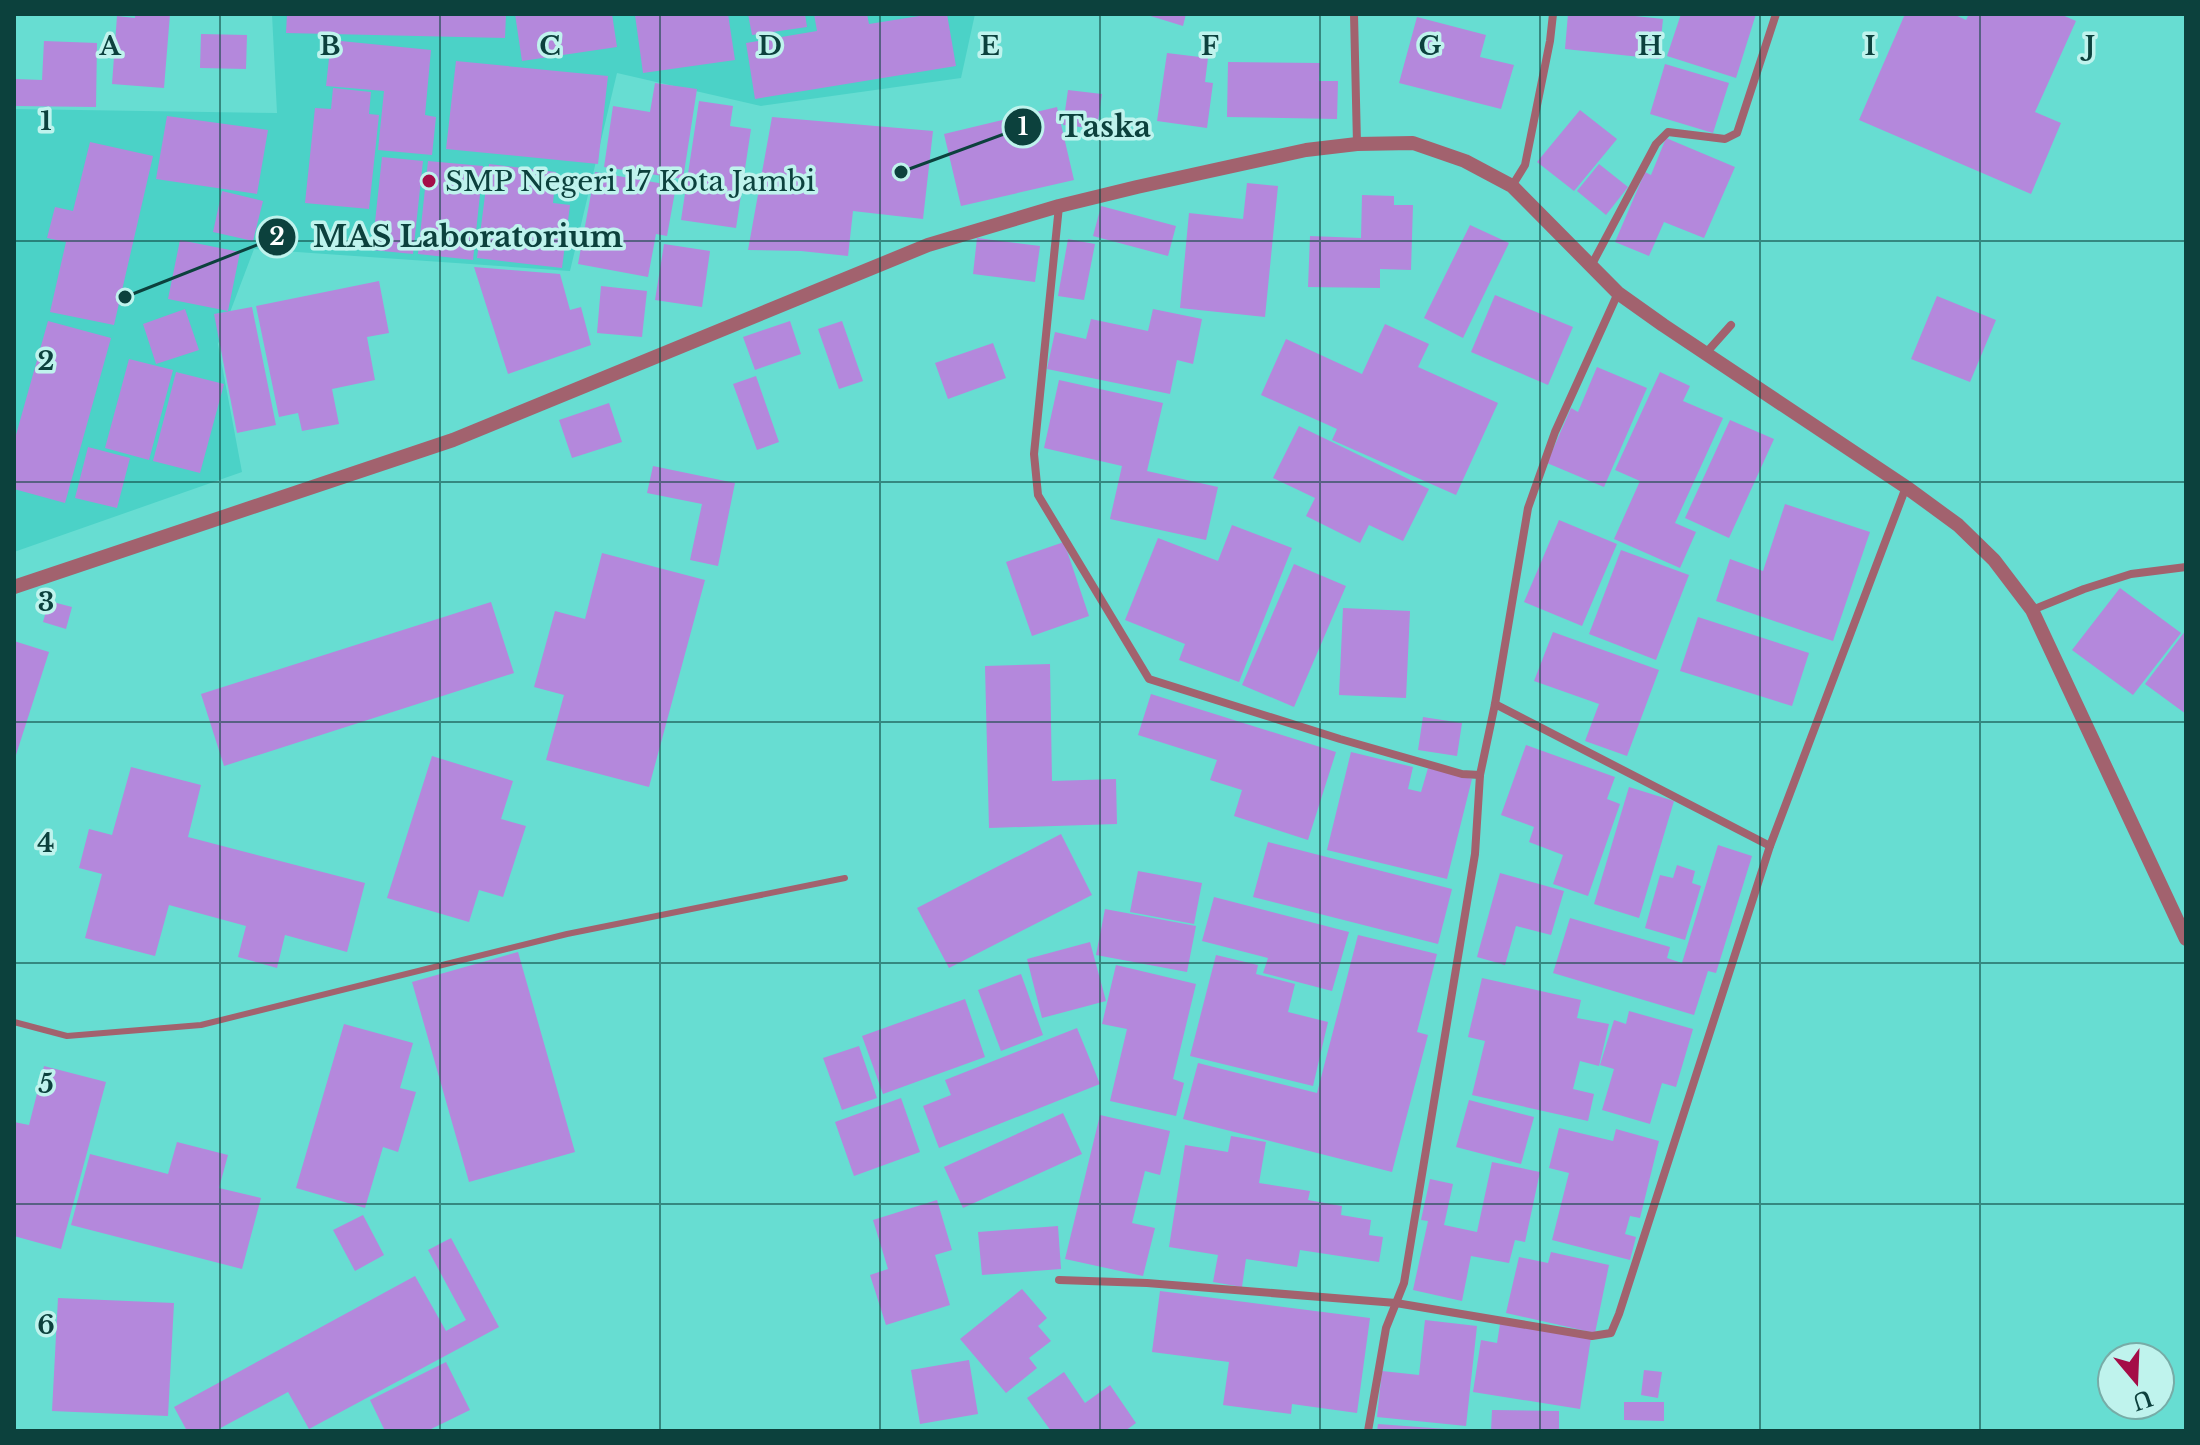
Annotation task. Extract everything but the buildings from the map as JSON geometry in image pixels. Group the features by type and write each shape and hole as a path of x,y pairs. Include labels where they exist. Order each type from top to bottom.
{"street":[{"path":"1354,14 1357,144"},
{"path":"1512,186 1525,165 1553,14"},
{"path":"1591,266 1656,144 1668,132 1725,139 1737,133 1776,14"},
{"path":"14,587 453,440 928,245 1059,206 1306,150 1357,144 1413,143 1465,161 1512,186 1618,293 1906,487 1958,525 1994,560 2032,610 2186,939"},
{"path":"1059,206 1034,454 1038,495 1149,679 1340,739 1462,774 1480,775"},
{"path":"1368,1431 1386,1328 1404,1283 1475,854 1480,775 1528,508 1555,432 1618,293"},
{"path":"1706,353 1731,325"},
{"path":"1059,1280 1147,1283 1396,1303 1592,1336 1611,1333 1770,846 1906,487"},
{"path":"2032,610 2131,574 2186,567"},
{"path":"1495,704 1770,846"}],"lane":[{"path":"14,1022 67,1036 201,1025 567,934 845,878"}],"shaded area":[{"path":"272,14 975,14 961,78 761,106 617,73 570,271 254,249 218,344 242,472 14,552 14,109 277,113"}],"place":[{"name":"Taska","path":"901,172"},
{"name":"SMP Negeri 17 Kota Jambi","path":"429,181"},
{"name":"MAS Laboratorium","path":"125,297"}]}
